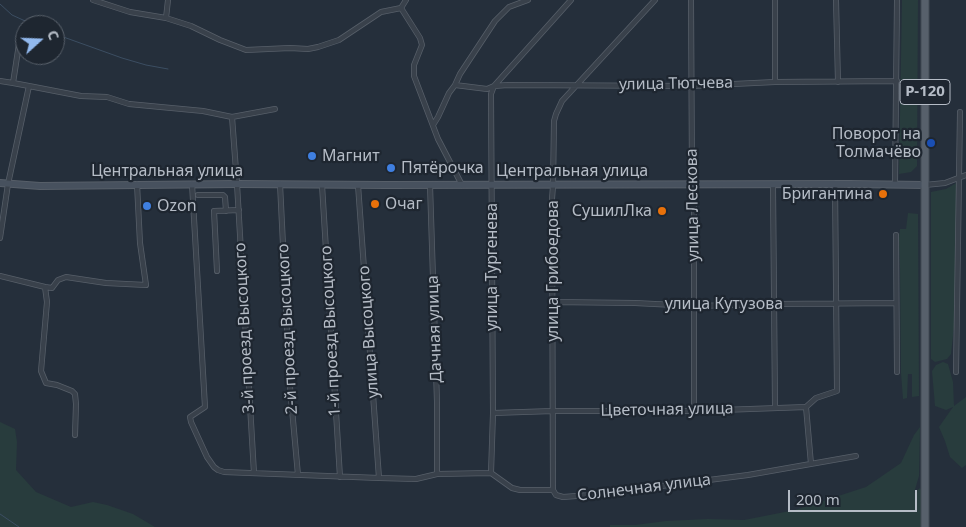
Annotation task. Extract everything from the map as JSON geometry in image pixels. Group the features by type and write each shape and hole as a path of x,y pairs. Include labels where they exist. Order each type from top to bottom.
{"main road":[{"name":"Р-120","path":"925,0 925,527"}],"street":[{"path":"93,0 130,12 166,18 191,26 246,50 308,49 323,46 339,40 381,12 400,8 406,0"},
{"path":"166,18 168,0"},
{"path":"433,125 449,92 456,86 460,74 495,21 509,7 528,0"},
{"path":"494,86 571,0"},
{"name":"улица Грибоедова","path":"553,490 552,199 554,121 562,101 655,0"},
{"name":"улица Лескова","path":"691,0 692,185 694,195 694,411"},
{"path":"775,0 775,82"},
{"path":"836,0 838,82"},
{"path":"895,184 897,0"},
{"path":"400,8 420,38 422,45 414,65 414,76 438,139 462,185"},
{"path":"13,83 16,65"},
{"path":"0,81 81,96 107,97 129,104 203,111 232,117 275,108"},
{"name":"улица Тютчева","path":"456,86 487,89 494,86 508,85 692,86 775,82 897,81"},
{"path":"0,238 8,184 29,86"},
{"name":"улица Тургенева","path":"491,474 493,413 491,94 494,86"},
{"path":"956,372 960,112"},
{"name":"3-й проезд Высоцкого","path":"232,117 254,472"},
{"path":"925,185 945,183 966,175"},
{"name":"Центральная улица","path":"0,183 40,186 137,184 925,185"},
{"path":"0,276 44,288 52,288 58,280 66,277 106,283 146,285 140,243 137,184"},
{"path":"192,184 205,407 190,417 207,457 214,467 224,472 416,479 437,474 491,474"},
{"name":"2-й проезд Высоцкого","path":"280,184 290,388 298,475"},
{"path":"773,184 775,407"},
{"path":"811,464 806,407 816,398 837,391 835,184"},
{"name":"1-й проезд Высоцкого","path":"322,185 340,476"},
{"name":"улица Высоцкого","path":"358,185 379,478"},
{"name":"Дачная улица","path":"430,185 437,402 437,474"},
{"path":"198,195 223,195 225,197 226,211"},
{"path":"217,271 214,212 239,210"},
{"path":"896,234 897,372"},
{"path":"44,288 47,302 41,371 46,383 57,385 75,394 75,435"},
{"name":"улица Кутузова","path":"552,302 694,306 896,304"},
{"name":"Цветочная улица","path":"493,413 694,411 806,407"},
{"name":"Солнечная улица","path":"491,474 512,488 520,490 553,490 556,495 563,497 748,475 856,456"}],"green space":[{"path":"902,0 918,0 917,166 911,172 899,174"},
{"path":"958,182 956,309 951,354 947,359 935,362 931,359 931,192 946,189"},
{"path":"908,213 918,214 919,396 912,397 912,374 908,374 907,398 903,399 899,238 900,229 906,229"},
{"path":"943,362 948,364 953,382 954,406 966,397 966,465 962,468 950,457 939,427 953,407 946,410 935,406 932,371 936,365"},
{"path":"0,422 15,429 17,442 16,470 36,492 71,507 93,502 107,505 133,514 155,527 0,527"},
{"path":"920,427 919,476 914,493 920,488 921,527 610,527 610,525 635,525 666,521 744,520 795,510 866,487 901,463 914,435"}],"waterway":[{"path":"0,4 15,16"},
{"path":"65,38 122,58 168,69"},
{"path":"0,514 19,527"}],"place":[{"name":"Поворот на Толмачёво","path":"931,143"},
{"name":"Магнит","path":"312,156"},
{"name":"Пятёрочка","path":"391,168"},
{"name":"Бригантина","path":"883,194"},
{"name":"Очаг","path":"375,204"},
{"name":"Ozon","path":"147,206"},
{"name":"СушилЛка","path":"662,211"}]}
